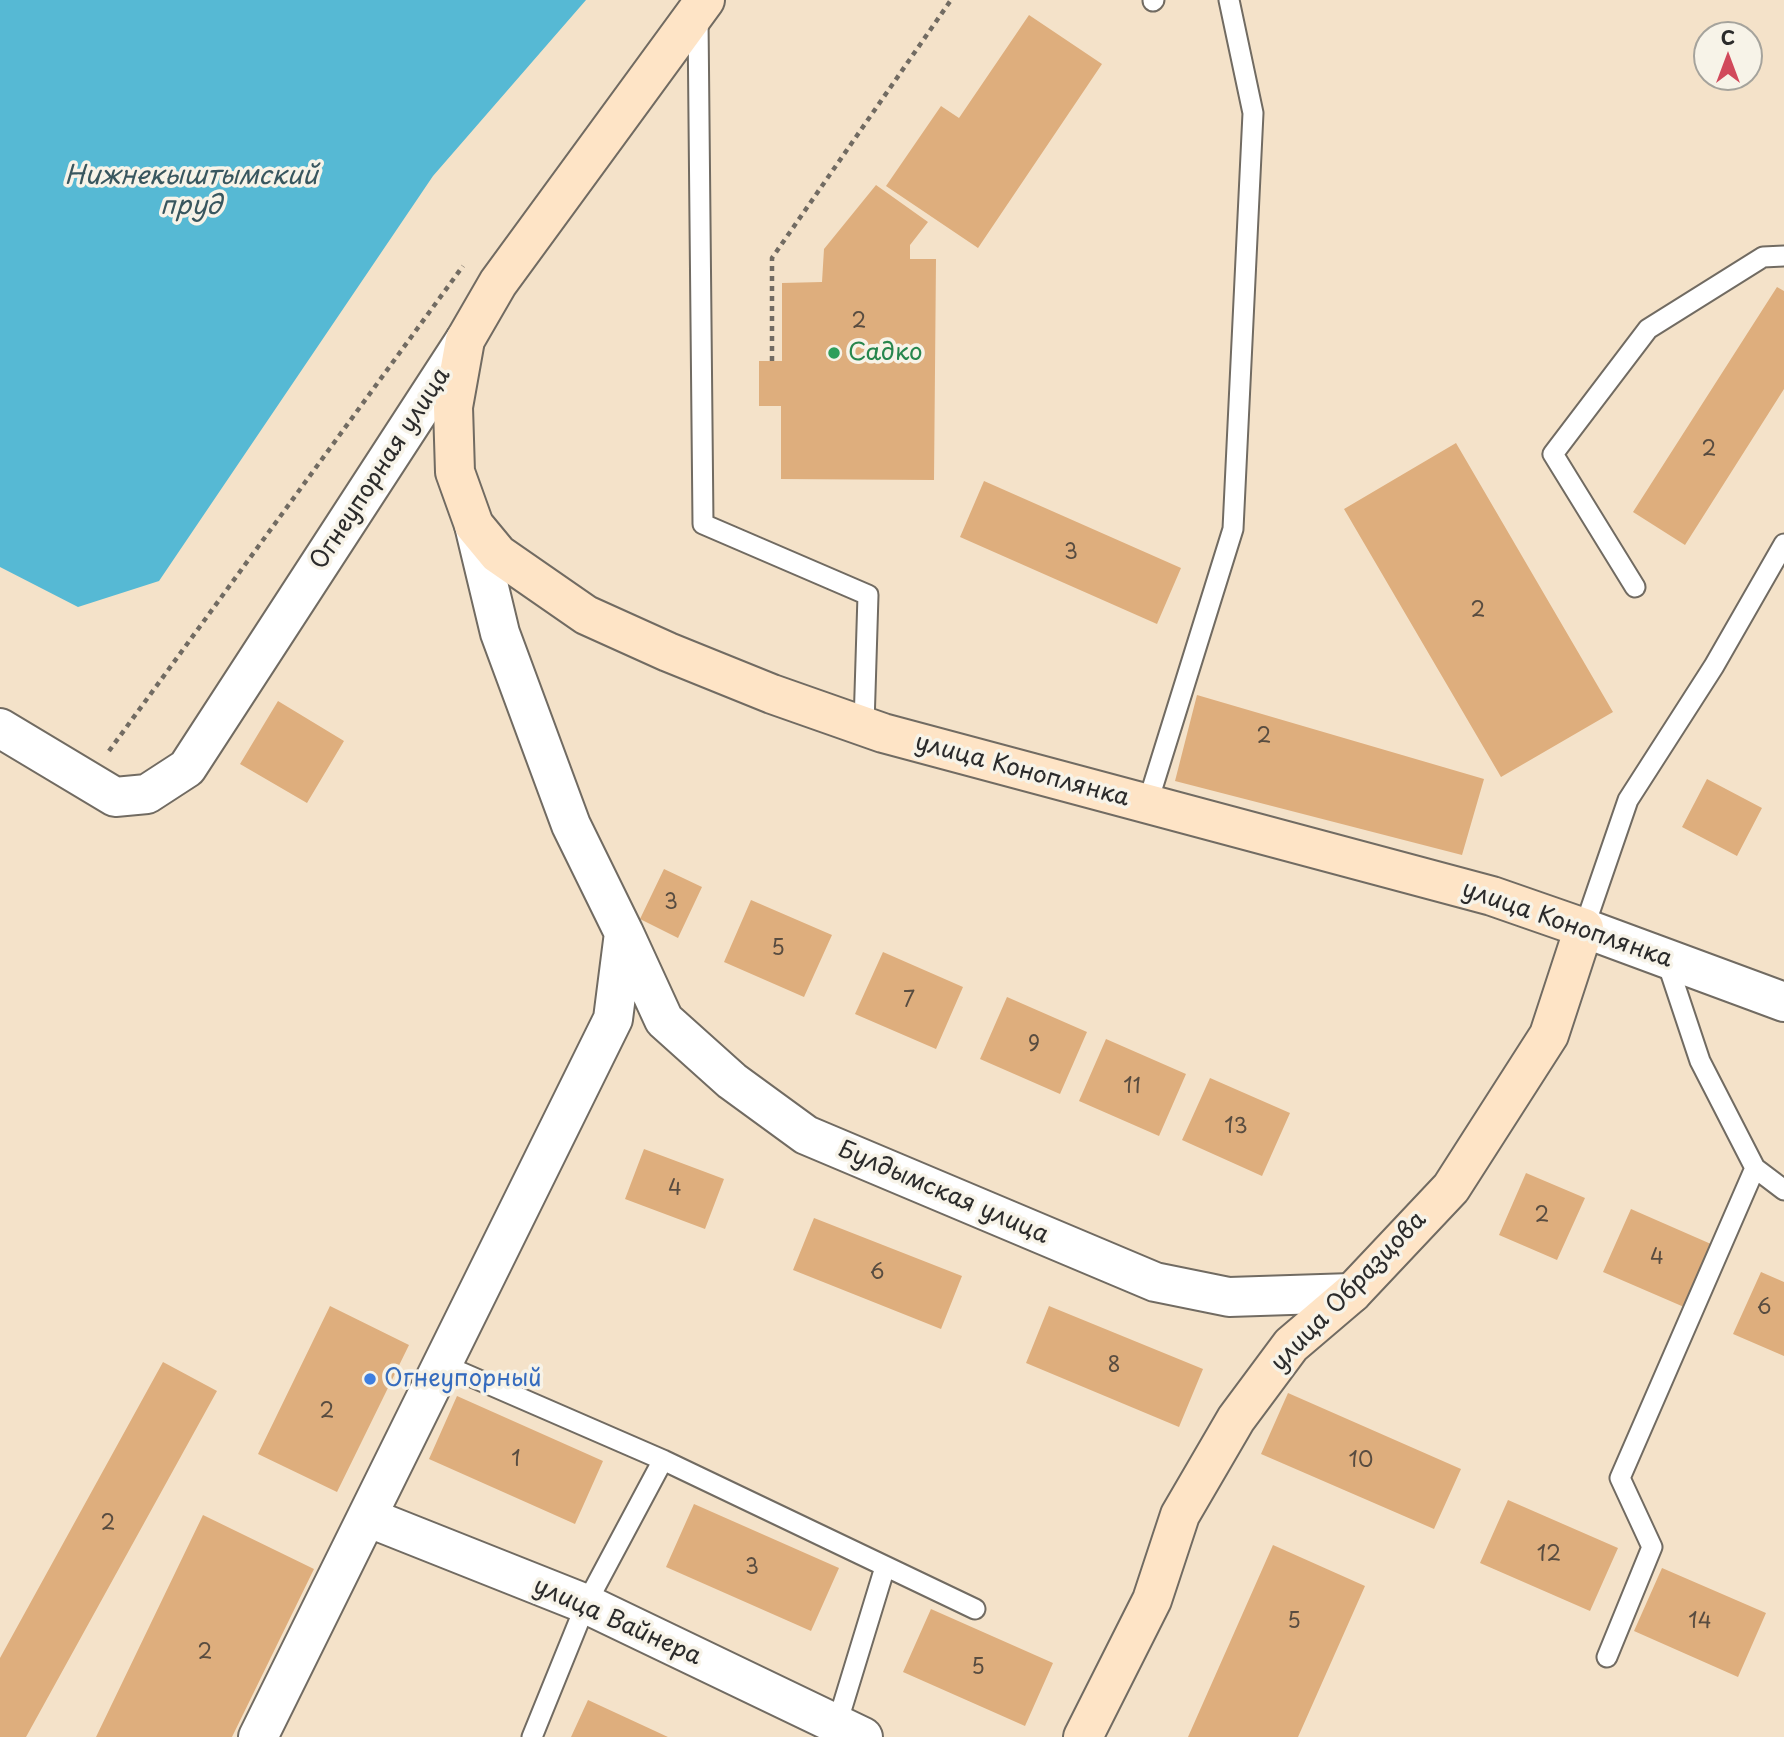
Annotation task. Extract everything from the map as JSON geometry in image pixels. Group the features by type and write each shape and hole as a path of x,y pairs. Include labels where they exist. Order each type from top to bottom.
{"main road":[{"name":"Огнеупорная улица","path":"465,340 498,283 701,4"},
{"name":"улица Коноплянка","path":"465,340 453,407 455,472 474,525 498,554 586,615 772,694 864,724 883,733 1492,896 1584,928"},
{"name":"улица Образцова","path":"1083,1737 1152,1600 1180,1516 1236,1419 1291,1345 1352,1293 1451,1188 1549,1035 1584,928"}],"street":[{"name":"Огнеупорная улица","path":"0,728 115,797 147,794 187,768 465,340"},
{"name":"Булдымская улица","path":"474,525 500,633 571,825 664,1020 732,1081 806,1135 1155,1282 1229,1297 1352,1293"},
{"name":"улица Коноплянка","path":"1584,928 1784,1002"},
{"path":"258,1737 613,1019 624,933"},
{"name":"улица Вайнера","path":"367,1517 586,1604 850,1730"}],"lane":[{"path":"1147,805 1233,529 1253,113 1229,0"},
{"path":"701,4 703,524 868,595 864,724"},
{"path":"1635,587 1553,454 1648,329 1763,257 1784,256"},
{"path":"1584,928 1628,800 1714,666 1784,544"},
{"path":"1666,959 1700,1060 1755,1168 1784,1191"},
{"path":"1607,1657 1652,1547 1620,1478 1755,1168"},
{"path":"442,1364 663,1460 975,1609"},
{"path":"532,1737 586,1604 663,1460"},
{"path":"850,1730 885,1567"}],"path":[{"path":"772,361 772,258 951,0"},
{"path":"86,782 466,262"}],"water":[{"name":"Нижнекыштымский пруд","path":"0,0 586,0 433,176 159,581 78,607 0,567"}],"building":[{"path":"1029,15 1102,64 978,248 886,186 941,106 959,118"},
{"path":"876,185 928,222 910,245 910,259 936,259 934,480 781,479 781,406 759,406 759,361 782,361 782,283 822,282 824,249"},
{"path":"1777,287 1784,291 1784,389 1685,545 1633,512"},
{"path":"1456,443 1613,712 1501,777 1344,509"},
{"path":"984,481 1181,568 1157,624 960,537"},
{"path":"1197,695 1484,779 1462,855 1175,781"},
{"path":"278,701 344,741 307,803 240,764"},
{"path":"1707,779 1762,808 1737,856 1682,827"},
{"path":"664,869 702,887 678,938 640,919"},
{"path":"751,900 832,935 804,997 724,962"},
{"path":"883,952 963,987 936,1049 855,1014"},
{"path":"1007,997 1087,1032 1060,1094 980,1059"},
{"path":"1106,1039 1186,1074 1159,1136 1079,1101"},
{"path":"1210,1078 1290,1113 1262,1176 1182,1140"},
{"path":"644,1149 724,1179 705,1229 625,1199"},
{"path":"1526,1173 1585,1198 1557,1260 1499,1235"},
{"path":"1631,1209 1711,1244 1684,1307 1603,1272"},
{"path":"814,1218 962,1276 941,1329 793,1270"},
{"path":"1761,1272 1784,1282 1784,1356 1733,1334"},
{"path":"330,1306 409,1345 337,1492 258,1454"},
{"path":"1049,1306 1203,1369 1179,1427 1026,1363"},
{"path":"163,1362 217,1391 26,1737 0,1737 0,1658"},
{"path":"1288,1393 1461,1469 1434,1529 1261,1454"},
{"path":"457,1396 603,1461 575,1524 429,1459"},
{"path":"1508,1500 1618,1548 1590,1611 1480,1563"},
{"path":"694,1504 839,1568 811,1631 666,1567"},
{"path":"203,1515 314,1569 232,1737 96,1737"},
{"path":"1273,1545 1365,1586 1298,1737 1188,1737"},
{"path":"1662,1568 1766,1613 1738,1677 1634,1631"},
{"path":"931,1609 1053,1663 1025,1726 903,1672"},
{"path":"588,1700 668,1737 571,1737"}],"place":[{"name":"Садко","path":"834,353"},
{"name":"Огнеупорный","path":"370,1379"}]}
